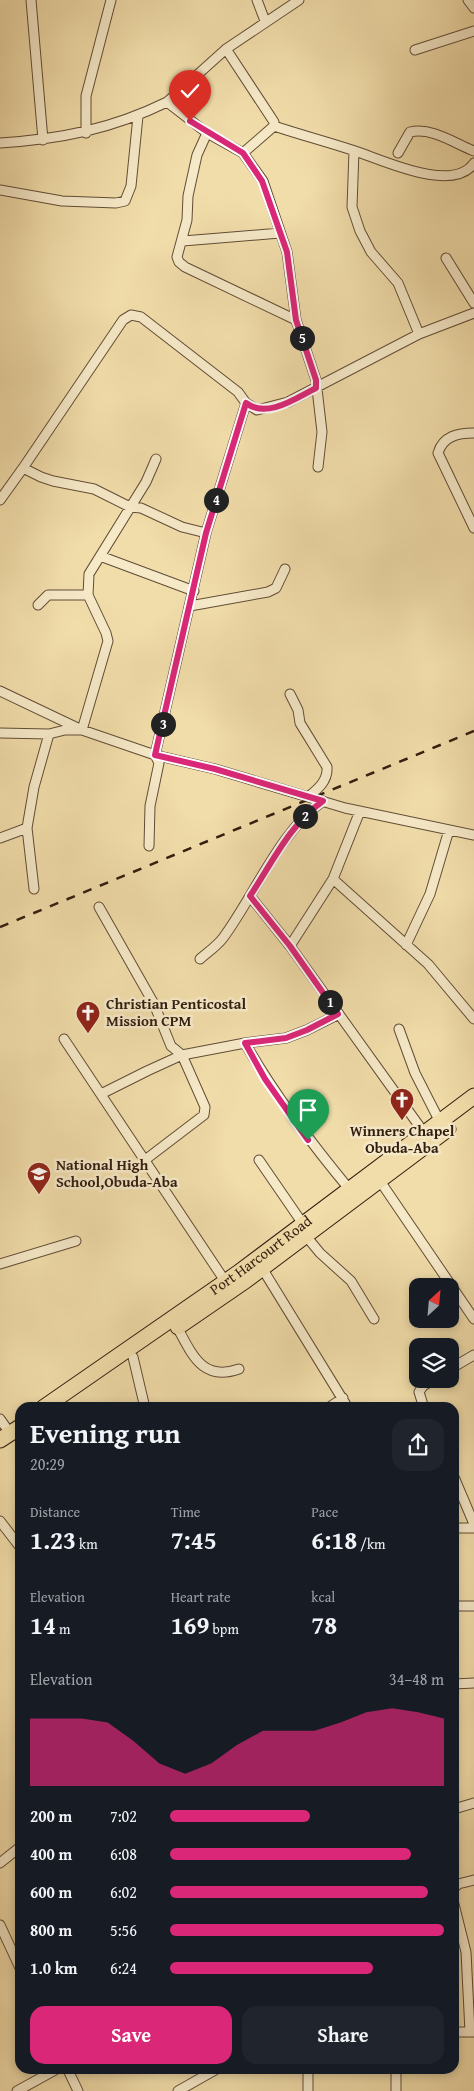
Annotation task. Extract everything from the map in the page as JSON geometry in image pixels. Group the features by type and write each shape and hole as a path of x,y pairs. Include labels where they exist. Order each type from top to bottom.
{"highway":[{"name":"Port Harcourt Road","path":"68,1402 262,1268 350,1190 474,1096"},
{"name":"Port Harcourt Road","path":"52,1402 225,1282 380,1181 474,1109"}],"street":[{"path":"31,0 43,140"},
{"path":"86,133 86,96 111,0"},
{"path":"257,0 265,21"},
{"path":"0,143 43,140 86,133 138,116 167,102 226,49 265,21 300,0"},
{"path":"468,0 474,8"},
{"path":"415,50 474,31"},
{"path":"226,49 274,122 274,126"},
{"path":"167,102 206,133 243,153 262,181 287,252 296,320 316,380 322,432 318,467"},
{"path":"0,190 62,201 116,203 125,201 131,186 138,116"},
{"path":"274,126 415,172 456,175 464,172 474,163"},
{"path":"243,153 274,126"},
{"path":"398,153 410,132 417,130 427,131 474,151"},
{"path":"206,133 197,156 188,196 187,220 177,258 184,267 296,320"},
{"path":"354,151 352,208 360,231 371,252 398,283 419,334"},
{"path":"182,241 280,232"},
{"path":"446,258 474,302"},
{"path":"0,500 123,320 131,315 141,317 176,343 238,392 246,403 257,410 264,410 288,402 419,334 474,313"},
{"path":"148,846 150,806 159,763 155,755 206,533 246,403"},
{"path":"474,433 460,433 448,438 440,446 438,453 474,528"},
{"path":"82,730 108,641 106,632 88,595 89,574 146,482 156,459"},
{"path":"23,468 53,482 66,482 94,489 130,508 141,508 182,527 206,533"},
{"path":"100,556 194,591"},
{"path":"190,606 268,592 276,588 285,569"},
{"path":"38,605 48,595 88,595"},
{"path":"0,691 82,730 155,755 215,769 360,811 474,835"},
{"path":"290,694 298,710 300,723 328,767 326,779 308,797"},
{"path":"0,733 49,734 65,730 82,730"},
{"path":"34,889 27,828 34,787 49,734"},
{"path":"200,959 222,939 288,836 307,814 323,801"},
{"path":"290,946 333,879 360,811"},
{"path":"0,838 27,828"},
{"path":"406,945 436,878 450,830"},
{"path":"333,879 428,964 474,1019"},
{"path":"250,896 290,946 425,1134"},
{"path":"99,907 154,1004 171,1046 182,1055 206,1112 145,1160"},
{"path":"101,1094 147,1070 182,1055 291,1036 338,1014"},
{"path":"399,1029 415,1073 440,1122"},
{"path":"64,1040 225,1282"},
{"path":"245,1043 265,1079 303,1132 350,1190"},
{"path":"259,1160 320,1253 351,1281 374,1319"},
{"path":"380,1181 474,1319"},
{"path":"0,1264 76,1241"},
{"path":"262,1268 345,1402"},
{"path":"178,1327 194,1358 200,1365 210,1370 221,1372 239,1369"},
{"path":"459,1364 474,1355"},
{"path":"133,1357 144,1402"},
{"path":"422,1388 419,1392 422,1402"},
{"path":"337,1402 343,1398"},
{"path":"0,1419 10,1434"},
{"path":"459,1489 474,1524"},
{"path":"0,1520 15,1538"},
{"path":"459,1528 474,1528"},
{"path":"459,1606 474,1606"},
{"path":"459,1684 474,1683"},
{"path":"459,1808 474,1803"},
{"path":"0,1863 15,1851"},
{"path":"459,1884 474,1880"},
{"path":"459,1924 466,1952 472,2032 459,2032"},
{"path":"0,1925 15,1957"},
{"path":"17,2091 48,2074"},
{"path":"70,2074 78,2091"},
{"path":"178,2091 209,2074"},
{"path":"308,2074 308,2091"},
{"path":"396,2074 396,2091"}],"railway":[{"path":"0,927 474,731"}],"place":[{"name":"Christian Penticostal Mission CPM","path":"88,1034"},
{"name":"Winners Chapel Obuda-Aba","path":"402,1121"},
{"name":"National High School,Obuda-Aba","path":"39,1195"}],"route":[{"path":"190,121 206,133 243,153 262,181 287,252 296,320 316,380 316,388 288,402 264,410 257,410 246,403 206,533 155,755 215,769 323,801 302,819 288,836 250,896 290,946 338,1014 307,1030 286,1038 245,1043 265,1079 308,1140"}]}
